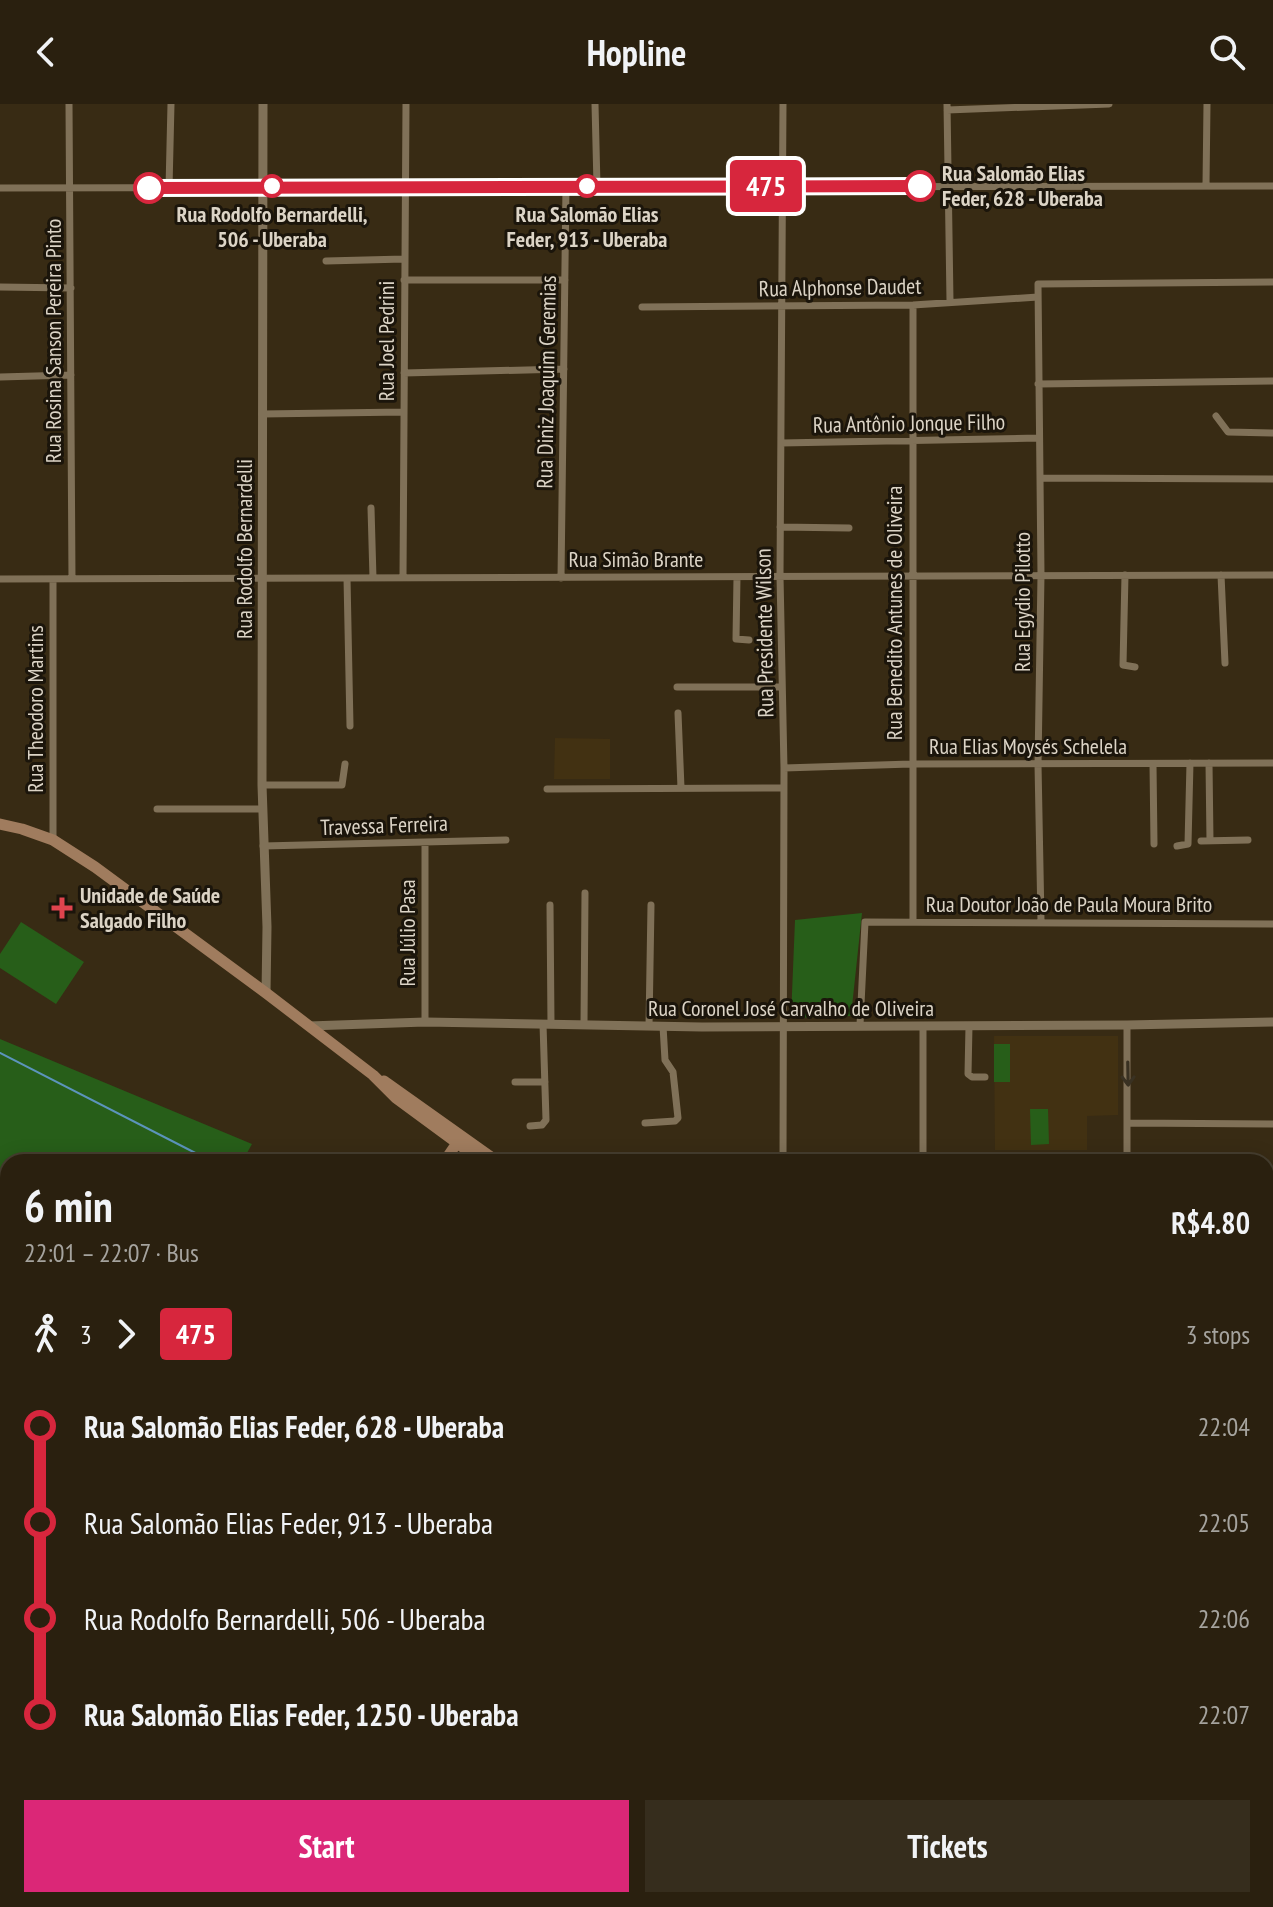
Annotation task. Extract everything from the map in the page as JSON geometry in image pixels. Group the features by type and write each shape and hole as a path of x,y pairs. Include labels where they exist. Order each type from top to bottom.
{"main road":[{"path":"0,824 53,840 95,867 373,1075 396,1098 484,1154"},
{"path":"450,1154 460,1140"},
{"path":"460,1140 475,1154"}],"street":[{"name":"Rua Rosina Sanson Pereira Pinto","path":"69,104 72,579"},
{"path":"169,188 171,104"},
{"name":"Rua Rodolfo Bernardelli","path":"263,104 262,809 267,927 266,993"},
{"name":"Rua Joel Pedrini","path":"403,578 406,104"},
{"path":"595,104 597,186"},
{"name":"Rua Presidente Wilson","path":"783,104 784,308 780,527 784,768 783,1154"},
{"path":"950,301 947,107 1109,104"},
{"path":"1206,185 1207,104"},
{"name":"Rua Diniz Joaquim Geremias","path":"561,578 566,186"},
{"path":"0,188 1273,186"},
{"path":"326,261 404,259"},
{"path":"404,280 565,280"},
{"name":"Rua Egydio Pilotto","path":"1041,921 1038,284 1273,282"},
{"path":"0,287 71,288"},
{"name":"Rua Alphonse Daudet","path":"642,307 913,305 1038,297"},
{"name":"Rua Benedito Antunes de Oliveira","path":"913,305 913,920"},
{"path":"404,373 564,369"},
{"path":"0,377 71,375"},
{"path":"1038,384 1273,381"},
{"path":"262,414 404,412"},
{"path":"1216,416 1228,432 1273,433"},
{"name":"Rua Antônio Jonque Filho","path":"781,443 1038,438"},
{"path":"1040,478 1273,479"},
{"path":"371,508 373,578"},
{"path":"780,527 849,528"},
{"path":"1125,575 1123,665 1135,667"},
{"path":"1221,575 1225,663"},
{"name":"Rua Simão Brante","path":"0,579 1273,575"},
{"path":"737,577 736,639 749,640"},
{"path":"347,578 350,726"},
{"name":"Rua Theodoro Martins","path":"53,579 53,840"},
{"path":"677,687 782,687"},
{"path":"678,713 681,788"},
{"path":"1177,846 1188,844 1190,763"},
{"path":"1209,763 1210,841"},
{"name":"Rua Elias Moysés Schelela","path":"784,768 911,764 1273,763"},
{"path":"262,785 342,785 345,764"},
{"path":"1153,764 1154,844"},
{"path":"547,789 784,788"},
{"path":"157,809 262,809"},
{"name":"Travessa Ferreira","path":"263,846 506,840"},
{"path":"1201,841 1248,840"},
{"name":"Rua Júlio Pasa","path":"425,844 425,1022"},
{"path":"584,1025 585,893"},
{"path":"530,1126 545,1123 550,905"},
{"path":"649,1026 651,905"},
{"name":"Rua Doutor João de Paula Moura Brito","path":"860,1025 865,922 1273,924"},
{"name":"Rua Coronel José Carvalho de Oliveira","path":"309,1026 425,1022 649,1026 1273,1022"},
{"path":"1127,1025 1127,1154"},
{"path":"645,1123 675,1121 678,1118 673,1072 665,1060 663,1026"},
{"path":"923,1026 923,1154"},
{"path":"969,1026 968,1074 985,1077"},
{"path":"515,1082 545,1082"},
{"path":"1128,1123 1273,1124"}],"shaded area":[{"path":"555,738 610,739 610,779 554,779"},
{"path":"994,1036 1118,1036 1118,1115 1087,1116 1087,1150 995,1150"}],"green space":[{"path":"862,913 851,1016 791,1018 795,920"},
{"path":"21,922 84,962 56,1004 0,968 0,954"},
{"path":"0,1039 252,1144 246,1154 0,1154"},
{"path":"994,1044 1010,1044 1010,1082 994,1082"},
{"path":"1030,1109 1048,1109 1049,1144 1031,1145"}],"waterway":[{"path":"0,1053 197,1154"}],"bus line":[{"name":"475","path":"149,188 920,186"}],"place":[{"name":"Rua Rodolfo Bernardelli, 506 - Uberaba","path":"272,186"},
{"name":"Rua Salomão Elias Feder, 913 - Uberaba","path":"587,186"},
{"name":"Rua Salomão Elias Feder, 628 - Uberaba","path":"920,186"},
{"name":"Unidade de Saúde Salgado Filho","path":"62,908"}]}
